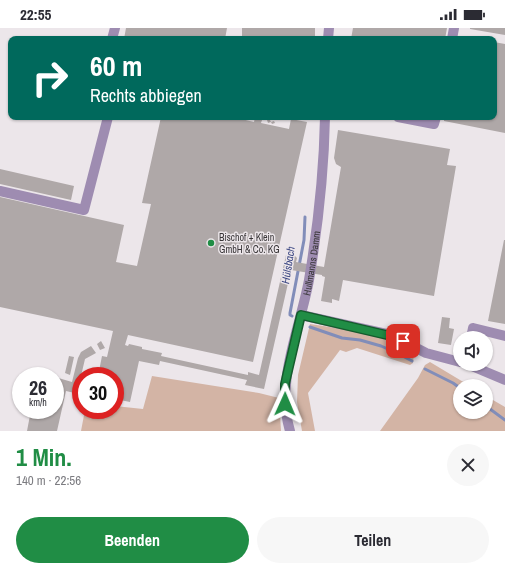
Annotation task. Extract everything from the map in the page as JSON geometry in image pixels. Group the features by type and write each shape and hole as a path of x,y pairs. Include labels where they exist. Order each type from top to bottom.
{"street":[{"path":"0,191 84,210 107,120"},
{"name":"Hullmanns Damm","path":"290,431 285,404 285,384 308,282 315,239 326,120"},
{"path":"413,120 434,124 435,120"},
{"path":"301,315 391,336 426,353 453,360"},
{"path":"472,331 473,328 485,331"},
{"path":"493,333 505,336"},
{"path":"484,371 505,380"}],"shaded area":[{"path":"310,324 350,330 390,340 414,354 413,363 410,365 357,348 346,352 340,350 308,393 315,431 302,431 297,402 298,375"},
{"path":"430,362 458,379 453,379 453,419 493,419 493,400 505,407 505,431 380,431 418,378 425,365"},
{"path":"152,376 259,393 279,398 281,431 81,431 83,419 124,419 124,407 143,409"}],"building":[{"path":"126,28 227,28 226,36 125,36"},
{"path":"242,28 315,28 315,36 242,36"},
{"path":"353,28 447,28 446,36 352,36"},
{"path":"505,28 505,35 470,29"},
{"path":"497,43 505,44 505,133 444,121 497,120"},
{"path":"160,120 246,120 254,122 254,120 262,120 261,123 289,129 291,120 307,122 253,362 128,335 125,345 128,346 129,344 142,347 142,349 162,353 161,356 248,375 248,372 259,375 286,255 295,256 297,258 296,262 324,267 341,167 336,164 334,158 338,130 450,149 447,165 456,166 434,296 343,280 339,301 332,299 332,303 321,301 325,277 322,275 291,270 264,389 245,385 247,380 160,361 159,365 139,361 130,402 124,401 124,367 100,367 102,356 107,357 113,331 0,307 0,197 124,225 116,262 137,266 151,204 142,203"},
{"path":"0,169 74,186 71,200 0,184"},
{"path":"505,240 505,324 488,321"},
{"path":"442,317 450,318 449,328 454,329 451,345 438,343"},
{"path":"101,341 105,348 100,350 97,344"},
{"path":"91,346 96,353 85,359 83,367 76,367 78,358 81,352"},
{"path":"69,356 74,357 70,375 65,373"},
{"path":"64,380 72,382 72,392 66,391 64,400"},
{"path":"29,419 60,419 57,431 27,431"}],"waterway":[{"name":"Hülsbach","path":"292,316 290,313 304,240 305,217"},
{"name":"Hülsbach","path":"310,327 342,338 360,340 381,346 412,361"},
{"name":"Hülsbach","path":"425,369 453,383"},
{"name":"Hülsbach","path":"493,411 505,420"}],"place":[{"name":"Bischof + Klein GmbH & Co. KG","path":"211,243"}],"route":[{"path":"285,404 285,384 301,315 349,325 391,336 403,341"}]}
